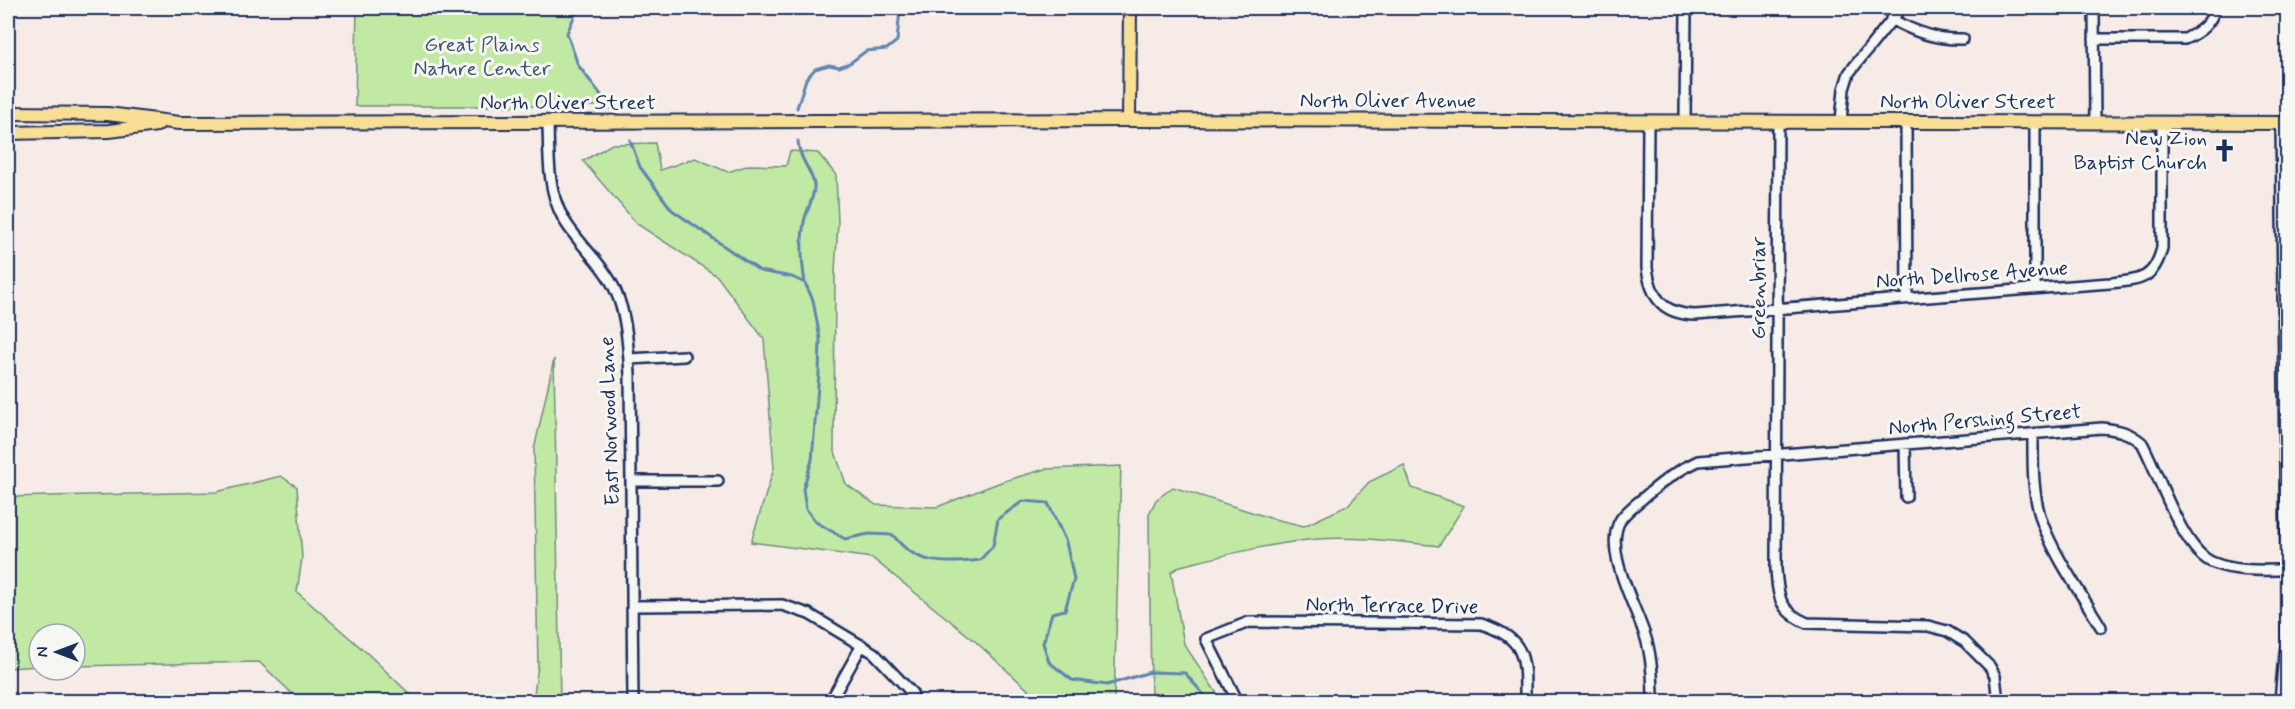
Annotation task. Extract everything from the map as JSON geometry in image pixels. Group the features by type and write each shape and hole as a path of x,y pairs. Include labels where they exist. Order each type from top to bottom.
{"main road":[{"path":"1129,120 1130,8"},
{"name":"North Oliver Street","path":"8,112 108,114 179,123 1129,120"},
{"name":"North Oliver Avenue","path":"1129,120 1648,121"},
{"name":"North Oliver Street","path":"1648,121 2284,123"},
{"path":"8,133 109,131 179,123"}],"street":[{"path":"1685,121 1686,8"},
{"path":"1842,122 1844,89 1849,73 1901,8"},
{"path":"2094,8 2095,122"},
{"path":"2094,39 2185,39 2196,34 2209,23 2215,8"},
{"path":"1891,19 1917,33 1937,38 1963,39"},
{"name":"North Dellrose Avenue","path":"1648,121 1647,268 1649,286 1657,300 1669,310 1684,314 2133,281 2146,276 2154,270 2162,248 2162,122"},
{"name":"Greenbriar","path":"1778,122 1776,569 1779,599 1793,617 1807,623 1928,626 1947,631 1965,642 1990,667 1995,676 1998,702"},
{"path":"1906,122 1907,298"},
{"path":"2035,122 2035,288"},
{"name":"East Norwood Lane","path":"548,123 550,177 563,218 592,255 616,292 626,332 629,359 633,702"},
{"path":"2280,702 2287,641 2284,123"},
{"path":"629,359 684,356"},
{"name":"North Pershing Street","path":"1653,702 1648,643 1615,552 1615,539 1620,520 1628,511 1676,471 1698,461 2102,428 2119,430 2131,434 2142,443 2181,527 2194,549 2212,563 2236,568 2287,570"},
{"path":"2033,434 2035,489 2042,521 2058,555 2102,627"},
{"path":"1905,444 1906,497"},
{"path":"631,481 718,481"},
{"path":"632,606 782,605 809,614 874,653 912,693 914,702"},
{"name":"North Terrace Drive","path":"1238,702 1206,639 1249,622 1481,624 1500,630 1513,640 1522,654 1525,669 1525,702"},
{"path":"830,702 862,645"}],"green space":[{"name":"Great Plains Nature Center","path":"357,8 578,8 567,33 578,65 609,106 355,106"},
{"path":"655,143 660,170 695,158 728,172 749,165 786,166 790,151 818,153 836,175 838,223 835,271 834,449 846,484 876,505 937,507 1001,482 1045,469 1121,466 1114,701 1049,701 1036,697 975,641 872,558 751,542 774,468 764,339 717,276 637,224 583,161 612,144"},
{"path":"554,359 560,701 533,701 538,666 534,450"},
{"path":"1404,465 1412,488 1464,506 1439,546 1363,539 1318,539 1266,546 1181,566 1171,572 1184,644 1222,701 1151,701 1149,514 1156,500 1173,487 1270,518 1304,526 1347,506 1369,482"},
{"path":"281,476 297,487 302,558 297,592 367,653 417,701 300,701 259,662 87,666 87,622 27,622 27,667 8,668 8,497 216,492"}],"waterway":[{"path":"578,8 567,33 578,65 611,108"},
{"path":"797,108 806,79 815,69 829,65 839,67 850,63 866,51 887,49 897,41 900,8"},
{"path":"630,140 640,167 672,210 760,271 792,277 805,283 813,300 820,339 812,460 803,489 806,509 816,522 845,539 869,534 893,535 911,553 932,561 980,560 993,546 998,519 1023,501 1048,503 1066,542 1074,579 1065,610 1052,613 1043,643 1049,662 1072,680 1107,685 1150,672 1185,673 1204,695 1207,702"},
{"path":"798,141 814,185 802,237 805,283"}],"place":[{"name":"New Zion Baptist Church","path":"2225,151"}]}
